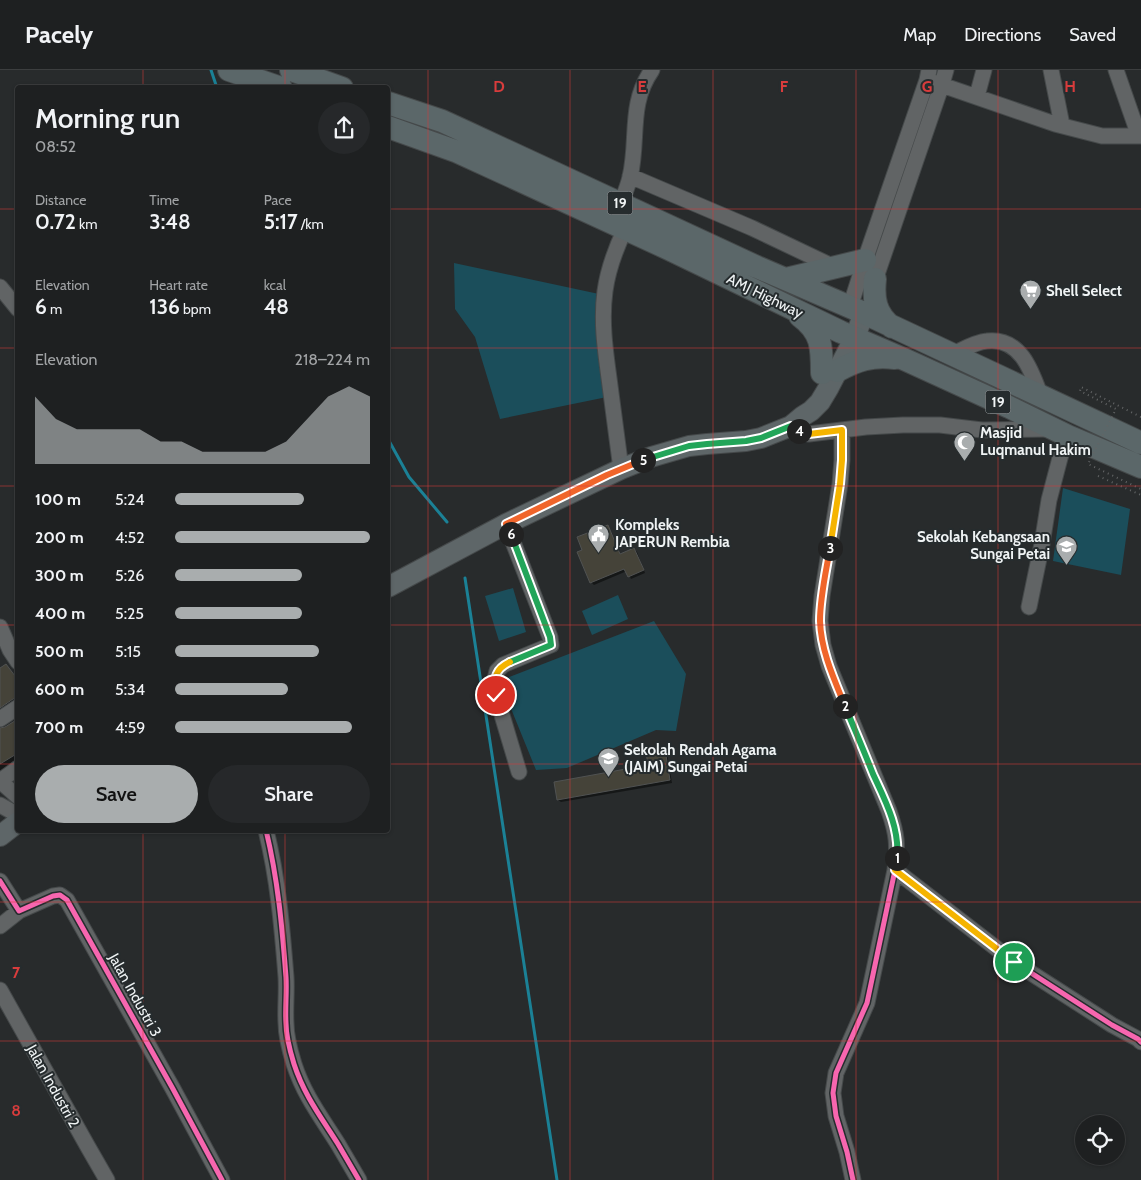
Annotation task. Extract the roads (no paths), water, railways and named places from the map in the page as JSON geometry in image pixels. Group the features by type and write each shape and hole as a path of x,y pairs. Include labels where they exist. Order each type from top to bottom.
{"highway":[{"path":"229,70 272,85"},
{"path":"291,70 334,80"},
{"name":"AMJ Highway","path":"390,104 442,121 857,310 1141,443"},
{"name":"AMJ Highway","path":"390,127 458,152 848,335 1009,407 1059,432 1141,467"},
{"path":"786,279 834,267 870,269 877,309 887,323 893,327"},
{"path":"784,305 803,318 816,332 830,372 873,357 906,360"}],"main road":[{"path":"391,581 621,469 651,457 689,446 761,438 797,421 820,402 829,387 830,372 848,335 857,310"},
{"path":"0,836 15,824"}],"street":[{"path":"621,203 630,176 637,104 641,90 652,70"},
{"path":"977,96 984,70"},
{"path":"1051,70 1062,125"},
{"path":"857,310 928,75 944,77 977,96 1055,124 1102,136 1140,136 1116,70"},
{"path":"857,310 870,269 944,77"},
{"path":"630,176 752,228 834,267"},
{"path":"621,469 604,338 603,311 605,289 610,269 616,248 625,229"},
{"path":"0,287 15,305"},
{"path":"951,355 980,342 1002,342 1010,346 1028,363 1042,397"},
{"path":"797,421 798,431 809,434 903,425 940,425 982,430 1059,432 1049,500 1028,607"},
{"path":"842,430 840,484 822,596 820,621 829,666 889,810 896,831 897,852 895,870 867,1003 836,1073 833,1093 836,1116 853,1180"},
{"path":"506,524 550,637 551,645 503,665 495,679 496,695 519,772"},
{"path":"0,627 9,656"},
{"path":"0,719 15,709"},
{"path":"15,770 0,780 15,794"},
{"path":"0,805 15,813"},
{"path":"267,833 274,862 282,918 286,984 286,1025 293,1060 308,1099 359,1180"},
{"path":"895,870 1014,962 1141,1042"},
{"path":"0,881 19,911 0,926"},
{"name":"Jalan Industri 3","path":"19,911 53,896 60,896 67,900 222,1180"},
{"name":"Jalan Industri 2","path":"0,990 107,1180"}],"waterway":[{"path":"211,70 216,85"},
{"path":"390,443 409,477 447,522"},
{"path":"465,578 557,1180"}],"place":[{"name":"Shell Select","path":"1030,310"},
{"name":"Masjid Luqmanul Hakim","path":"964,461"},
{"name":"Kompleks JAPERUN Rembia","path":"599,553"},
{"name":"Sekolah Kebangsaan Sungai Petai","path":"1066,565"},
{"name":"Sekolah Rendah Agama (JAIM) Sungai Petai","path":"608,778"}]}
